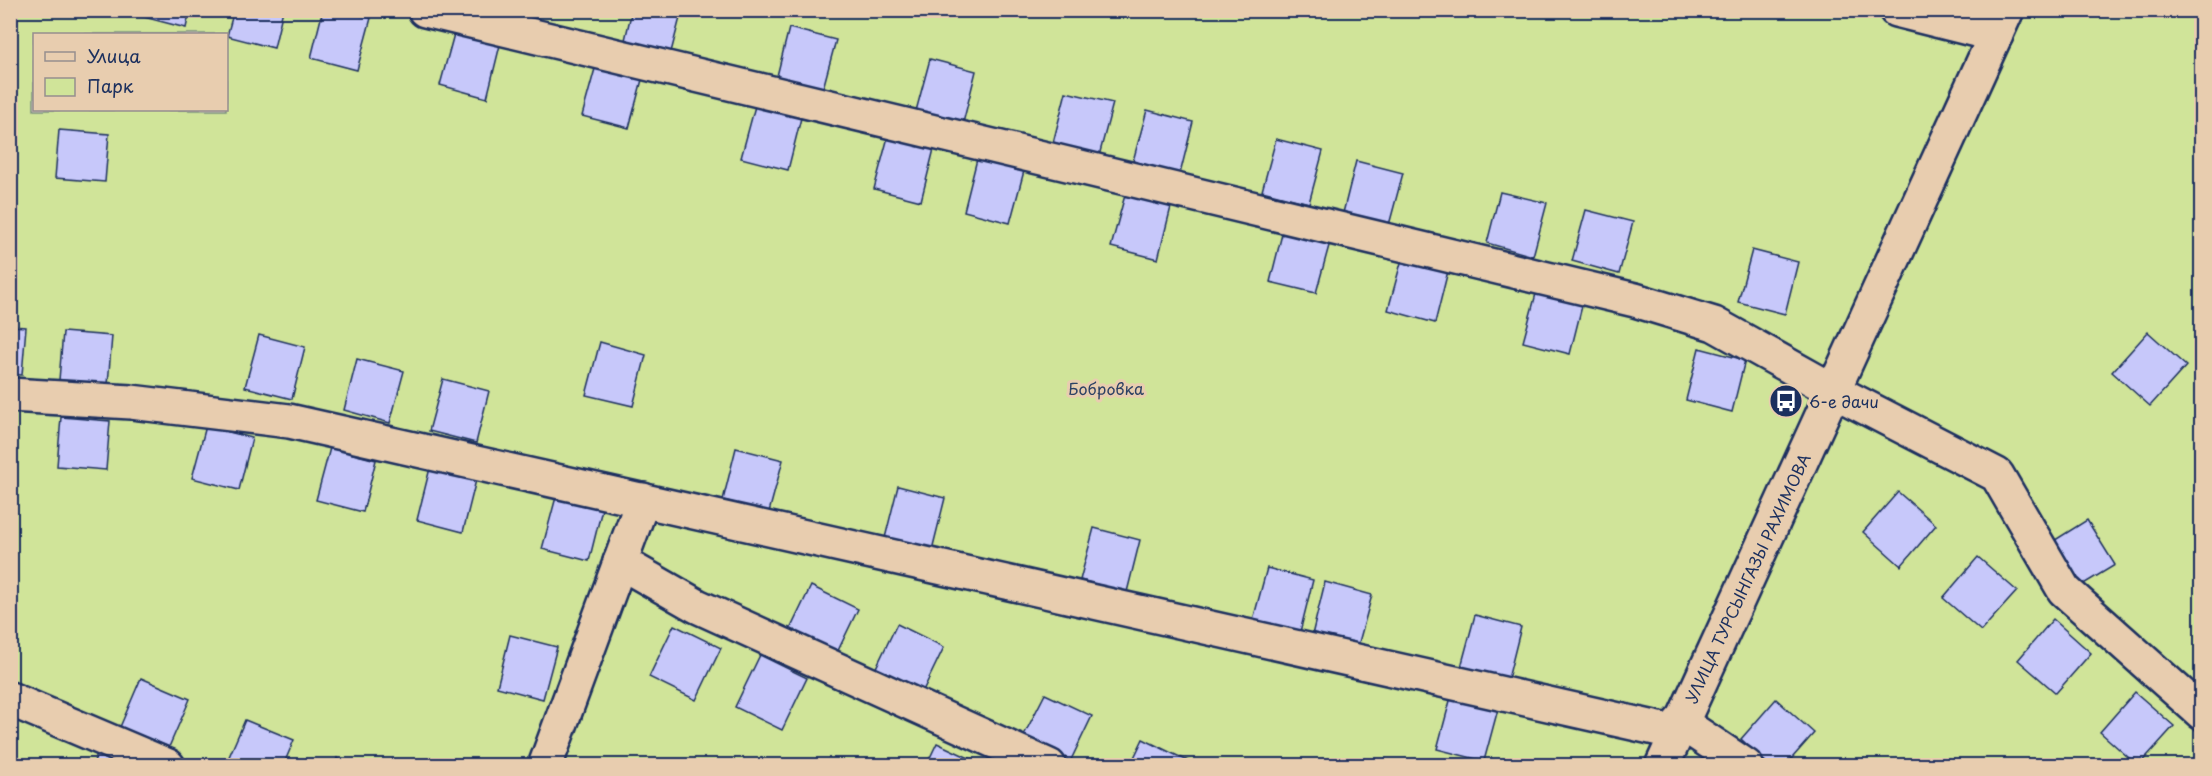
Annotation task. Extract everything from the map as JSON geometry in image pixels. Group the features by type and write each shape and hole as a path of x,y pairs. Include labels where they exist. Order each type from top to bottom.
{"street":[{"path":"425,10 1635,300 1714,324 1834,391 1997,475 2064,590 2202,713"},
{"path":"1896,10 2001,23"},
{"name":"УЛИЦА ТУРСЫНГАЗЫ РАХИМОВА","path":"1662,765 2001,23"},
{"path":"10,395 131,402 289,421 1679,727 1746,765"},
{"path":"545,765 643,500"},
{"path":"620,562 697,606 1049,765"},
{"path":"10,699 168,765"}],"green space":[{"name":"Бобровка","path":"11,11 2201,11 2201,765 11,765"}],"building":[{"path":"141,10 190,10 186,28 140,16"},
{"path":"234,10 283,10 274,48 228,36"},
{"path":"323,10 341,10 371,18 357,70 311,58"},
{"path":"632,10 682,10 671,52 625,40"},
{"path":"789,28 836,40 822,92 776,80"},
{"path":"454,34 500,45 487,98 440,85"},
{"path":"930,59 976,71 963,123 916,111"},
{"path":"596,65 643,76 629,128 582,116"},
{"path":"1066,92 1113,103 1099,156 1053,143"},
{"path":"755,106 801,118 788,170 741,158"},
{"path":"1147,110 1193,122 1180,174 1133,161"},
{"path":"59,130 109,134 105,182 55,178"},
{"path":"888,137 934,149 921,201 874,189"},
{"path":"1276,139 1323,151 1309,203 1262,191"},
{"path":"977,159 1024,171 1010,223 964,211"},
{"path":"1356,161 1403,173 1389,225 1343,213"},
{"path":"1500,192 1547,203 1533,256 1487,243"},
{"path":"1125,195 1171,207 1158,259 1111,247"},
{"path":"1586,210 1633,222 1619,274 1572,261"},
{"path":"1283,230 1330,242 1316,293 1270,282"},
{"path":"1752,250 1798,262 1785,314 1738,302"},
{"path":"1402,259 1448,271 1435,323 1388,310"},
{"path":"1537,290 1583,302 1570,354 1523,342"},
{"path":"10,326 26,327 22,375 10,374"},
{"path":"63,332 112,336 108,384 59,380"},
{"path":"2148,332 2186,366 2150,406 2112,372"},
{"path":"259,335 305,347 292,399 245,387"},
{"path":"600,342 646,355 633,406 586,395"},
{"path":"1699,348 1745,360 1732,412 1686,400"},
{"path":"357,359 404,371 390,423 344,410"},
{"path":"443,379 489,391 476,443 429,431"},
{"path":"61,417 110,421 106,470 57,466"},
{"path":"206,426 252,438 239,490 192,478"},
{"path":"330,448 376,460 363,512 316,500"},
{"path":"736,448 783,460 769,512 723,500"},
{"path":"430,468 476,480 463,532 417,520"},
{"path":"898,486 945,498 932,550 885,538"},
{"path":"1898,492 1936,525 1901,566 1863,532"},
{"path":"556,497 602,509 589,561 542,549"},
{"path":"2087,520 2115,565 2072,591 2044,547"},
{"path":"1094,528 1140,540 1127,592 1080,580"},
{"path":"1978,557 2017,591 1981,631 1943,598"},
{"path":"1267,568 1313,580 1300,632 1253,620"},
{"path":"1325,582 1372,595 1358,646 1312,635"},
{"path":"811,586 858,609 833,661 786,638"},
{"path":"1475,615 1521,627 1508,679 1461,667"},
{"path":"2053,619 2091,653 2056,693 2018,660"},
{"path":"897,624 944,647 919,699 872,676"},
{"path":"674,625 721,648 696,700 649,677"},
{"path":"510,635 557,647 543,699 497,687"},
{"path":"760,655 807,678 782,730 735,707"},
{"path":"141,678 190,699 169,747 120,727"},
{"path":"2135,692 2174,726 2138,766 2100,732"},
{"path":"1045,694 1092,716 1068,766 1061,766 1019,745"},
{"path":"1451,697 1498,709 1484,761 1437,749"},
{"path":"1776,699 1814,733 1785,766 1770,766 1741,739"},
{"path":"245,720 294,740 283,766 225,766"},
{"path":"1143,739 1190,762 1189,766 1130,766"},
{"path":"937,743 984,765 926,766"},
{"path":"97,754 123,766 92,766"},
{"path":"337,758 355,766 334,766"}],"place":[{"name":"6-е дачи","path":"1786,401"}]}
